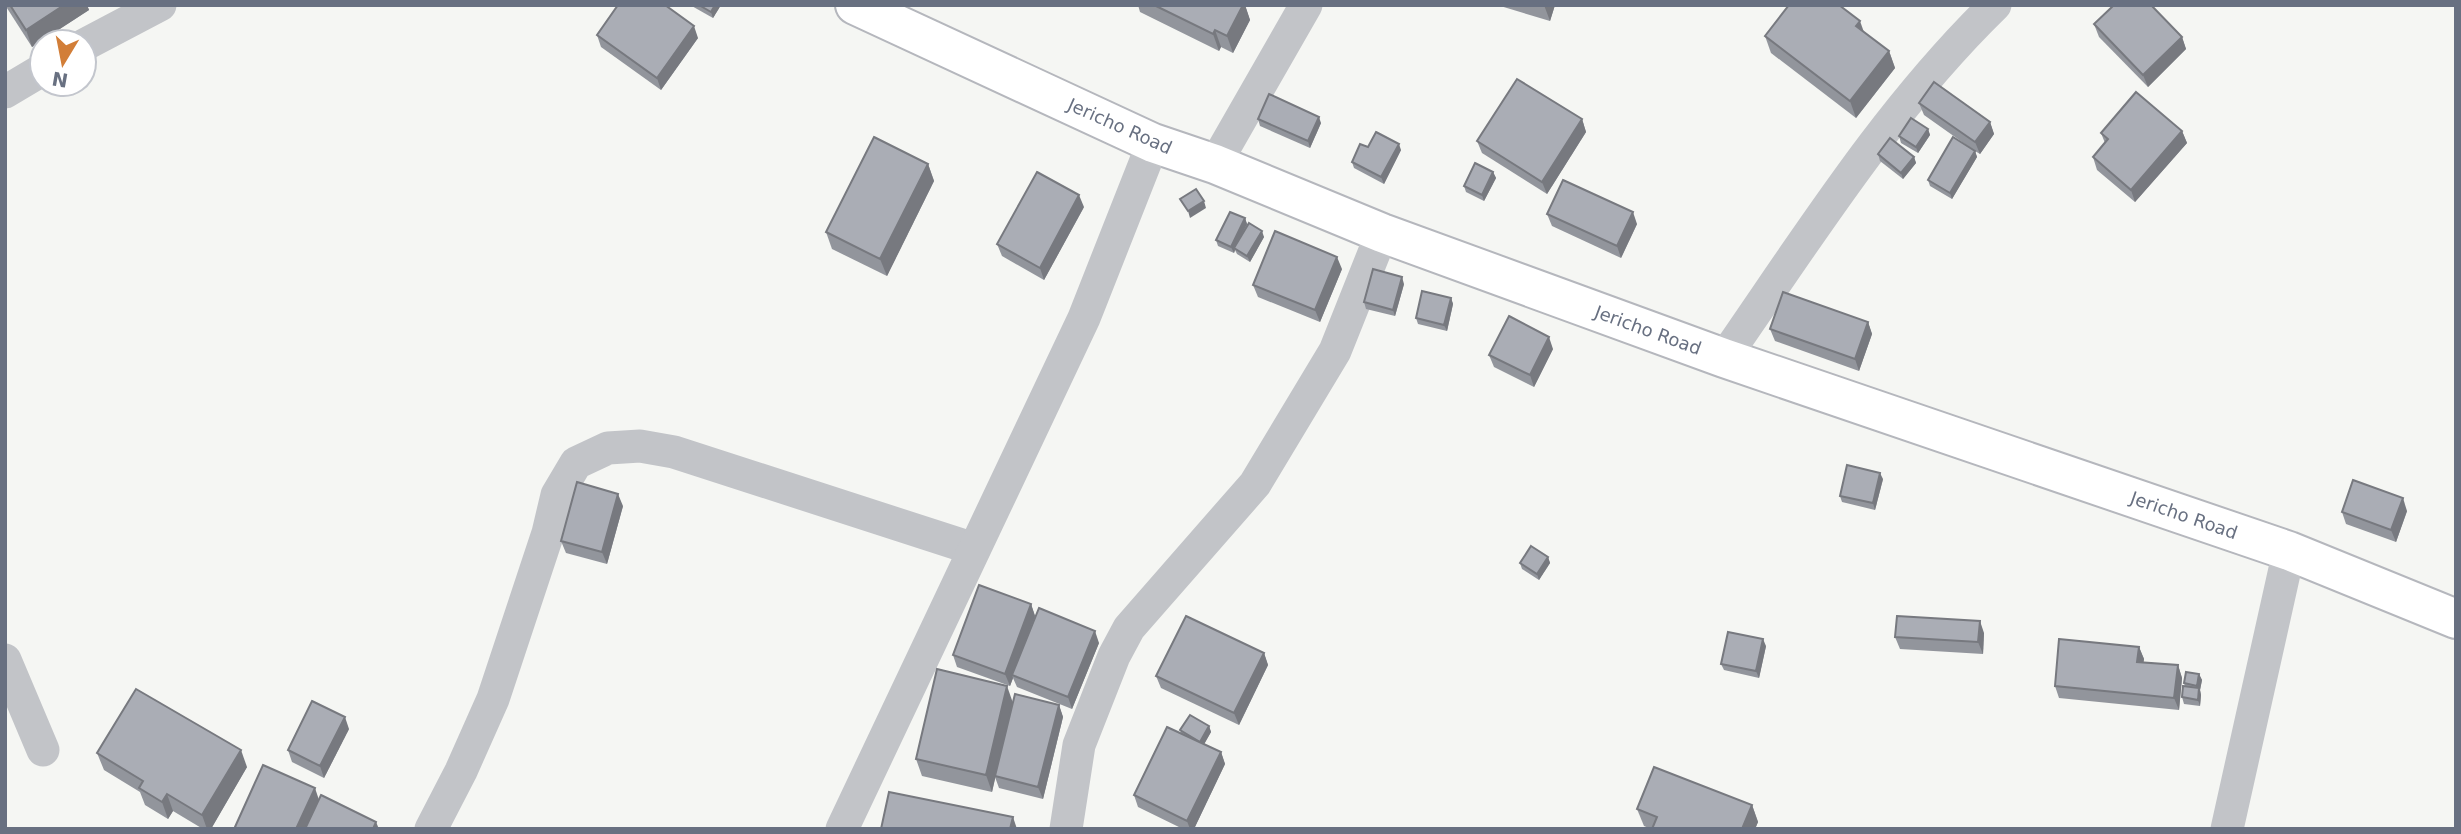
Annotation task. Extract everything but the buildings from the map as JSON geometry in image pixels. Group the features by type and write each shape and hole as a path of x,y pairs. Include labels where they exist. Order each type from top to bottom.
{"street":[{"path":"98,38 160,5"},
{"name":"Jericho Road","path":"855,5 1153,143 1215,164 1382,233 1724,358 2289,551 2456,619"},
{"path":"1215,164 1306,5"},
{"path":"1724,358 1866,155 1942,59 1995,5"},
{"path":"5,92 28,78"},
{"path":"842,829 1084,318 1153,143"},
{"path":"1066,829 1079,745 1114,656 1129,628 1255,484 1335,351 1382,233"},
{"path":"431,829 461,771 493,699 548,533 557,495 576,463 608,448 640,446 674,452 974,550"},
{"path":"2227,829 2289,551"},
{"path":"5,660 43,750"}]}
